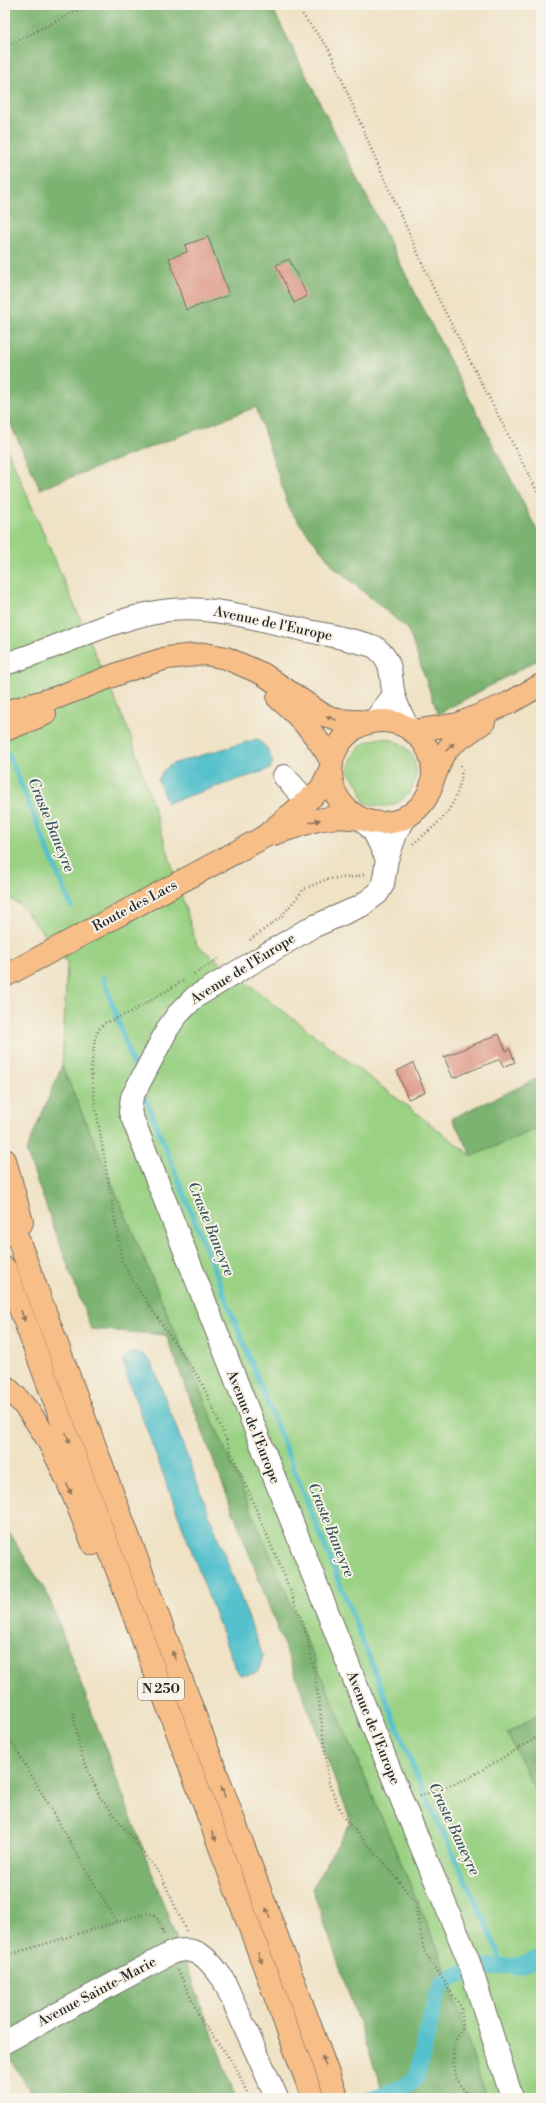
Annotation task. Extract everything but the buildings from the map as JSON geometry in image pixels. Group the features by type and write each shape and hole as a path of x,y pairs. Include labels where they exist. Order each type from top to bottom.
{"main road":[{"path":"5,712 58,697 128,670 167,658 205,654 226,658 263,674 322,714 336,720 396,722 420,738 428,750 433,765 432,781"},
{"path":"5,730 135,680 170,669 198,666 219,669 240,676 276,697 303,721 316,736 331,766"},
{"path":"372,722 355,728 342,739 334,752 331,766 332,784 339,799 349,811 362,819 378,823 393,822 407,816 419,807 427,795 443,756 451,745 509,703 541,685"},
{"path":"410,730 458,724 509,703"},
{"name":"Route des Lacs","path":"264,837 321,789 331,766"},
{"name":"Route des Lacs","path":"5,976 264,837 317,820 337,817 362,819"},
{"path":"5,1160 17,1200 35,1284"},
{"name":"N 250","path":"5,1204 337,2098"},
{"name":"N 250","path":"7,1274 205,1812 313,2098"},
{"path":"5,1386 31,1412 56,1458 205,1812"}],"street":[{"name":"Avenue de l'Europe","path":"5,664 140,616 170,610 212,610 236,613 374,647 381,652 391,670 394,695 410,730"},
{"path":"372,722 394,695"},
{"path":"284,776 307,801"},
{"name":"Avenue de l'Europe","path":"407,816 397,831 386,864 382,889 368,902 310,928 206,990 186,1006 168,1028 139,1082 132,1097 130,1112 410,1821 468,1958 477,1982 512,2098"},
{"path":"362,819 374,832 386,864"},
{"name":"Avenue Sainte-Marie","path":"5,2042 171,1953 183,1949 192,1950"},
{"path":"192,1950 211,1963 223,1979 277,2098"}],"path":[{"path":"5,47 88,5"},
{"path":"295,5 329,49 373,153 437,296 541,499"},
{"path":"411,845 434,828 444,818 456,798 462,770 459,759 451,745"},
{"path":"247,943 281,917 304,889 327,879 365,875 374,867 386,864"},
{"path":"191,976 222,957"},
{"path":"184,980 131,1012 105,1023 94,1038 91,1071 95,1103 122,1261 134,1283 202,1383 302,1620 316,1678 329,1784 336,1803 344,1818 387,1866 415,1902 424,1951 461,2007 463,2026 455,2042 453,2057 456,2078 469,2098"},
{"path":"73,1713 81,1754 100,1797 161,1875 186,1931 192,1950"},
{"path":"5,1730 116,1921"},
{"path":"420,1796 466,1779 541,1735"},
{"path":"5,1956 116,1921 147,1913 153,1914 158,1919 171,1953 202,2022 236,2067 249,2098"}],"green space":[{"path":"5,5 271,5 409,281 541,538 541,658 438,714 408,629 335,568 290,511 256,407 40,489 5,412"},
{"path":"5,444 132,739 197,945 472,1156 541,1127 541,2098 486,2098 441,1957 62,1066 67,963 21,906 5,896"},
{"path":"383,738 400,744 411,755 416,768 414,782 408,794 397,803 382,806 364,802 359,785 348,772 352,758 363,744"},
{"path":"62,1066 441,1957 486,2098 385,2098 312,1888 351,1822 166,1335 91,1329 26,1151"},
{"path":"541,1077 541,1127 472,1156 452,1118"},
{"path":"5,1526 48,1595 236,2098 34,2098 5,2049"},
{"path":"541,1713 541,1803 507,1733"}],"water":[{"path":"257,739 266,747 273,762 270,769 167,803 158,780 163,771 172,764"},
{"path":"130,1352 139,1353 145,1356 150,1361 154,1369 263,1656 258,1672 249,1675 240,1675 234,1665 126,1374 123,1360"}],"waterway":[{"name":"Craste Baneyre","path":"8,753 71,906"},
{"name":"Craste Baneyre","path":"103,977 133,1064"},
{"name":"Craste Baneyre","path":"146,1099 420,1784 482,1915 504,1966"},
{"path":"373,2098 403,2087 417,2076 436,1997 442,1984 454,1976 485,1967 518,1966 541,1959"}]}
